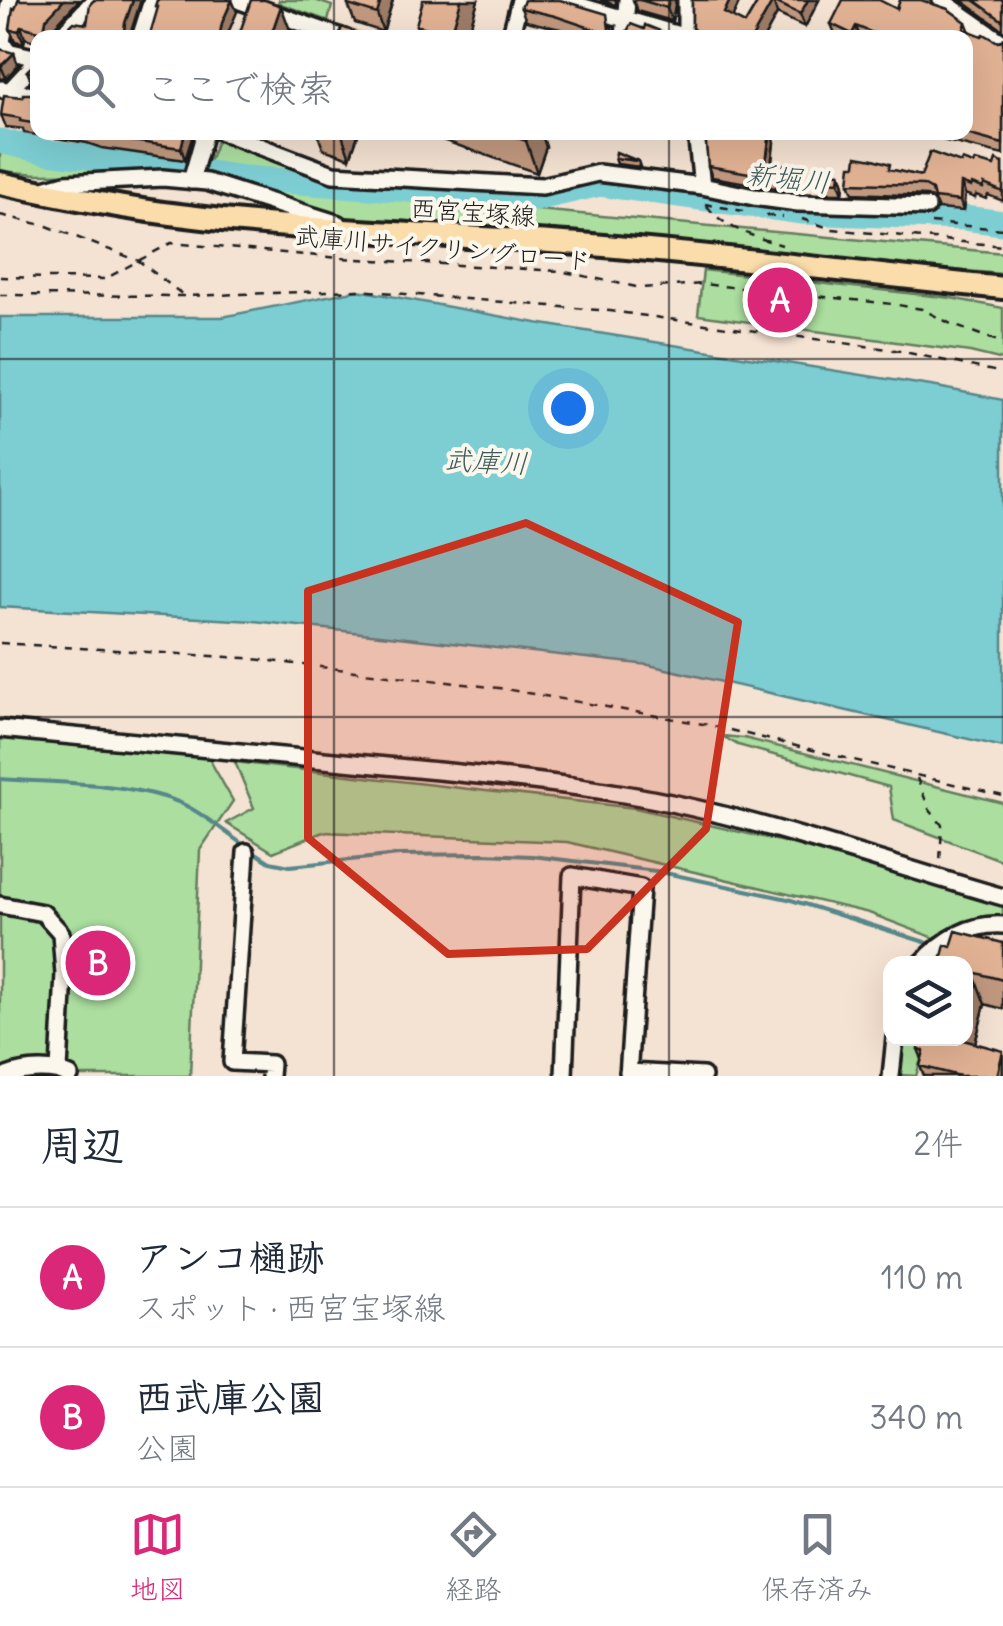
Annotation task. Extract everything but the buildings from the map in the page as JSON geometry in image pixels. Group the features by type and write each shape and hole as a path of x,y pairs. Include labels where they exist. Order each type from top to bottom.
{"main road":[{"name":"西宮宝塚線","path":"0,183 92,203 181,216 768,260 1003,288"},
{"name":"西宮宝塚線","path":"944,282 1003,298"}],"street":[{"path":"10,0 2,41 6,51 30,57"},
{"path":"66,30 94,0"},
{"path":"143,30 152,0"},
{"path":"512,30 520,0"},
{"path":"560,0 663,30"},
{"path":"625,30 627,0"},
{"path":"686,0 686,30"},
{"path":"942,0 1003,42"},
{"path":"244,24 247,2 322,30"},
{"path":"5,90 30,67"},
{"path":"5,90 30,95"},
{"path":"190,181 203,140"},
{"path":"243,140 333,174 542,186 598,174 703,194 798,203 927,207"},
{"path":"697,140 703,194"},
{"path":"38,191 65,183 163,178 207,182 358,230"},
{"path":"0,729 477,775 625,794 767,826 1003,898"},
{"path":"246,852 232,1062 270,1064 270,1076"},
{"path":"564,1076 572,876 641,888 628,1074 704,1076"},
{"path":"0,905 43,913 61,933 64,974 64,1073 14,1072 7,1076"},
{"path":"931,956 961,932 1003,925"},
{"path":"891,1076 894,1046"}],"path":[{"path":"703,194 715,217 748,235 783,246"},
{"path":"0,215 47,226 139,261 185,296"},
{"path":"798,218 832,229 1003,246"},
{"name":"武庫川サイクリングロード","path":"0,277 105,279 171,243 560,271 641,288 702,284 892,304 922,309 1003,343"},
{"path":"0,295 185,296 358,290 610,311 895,350 1003,373"},
{"path":"0,643 245,658 499,688 709,726 1003,796"},
{"path":"917,776 929,808 942,825 939,879"}],"highlighted area":[{"path":"526,523 738,622 706,829 587,949 448,954 308,838 308,591"}],"green space":[{"path":"315,0 332,6 328,21 278,3"},
{"path":"217,140 223,140 352,193 1003,253 1003,274 358,221 241,187 243,181 273,183 274,176 207,167"},
{"path":"0,146 127,165 126,173 0,171"},
{"path":"703,270 951,298 1003,308 1003,360 970,352 698,315"},
{"path":"722,736 744,738 1003,803 1003,861 894,820 889,787 738,745"},
{"path":"0,738 208,757 233,801 200,850 190,1076 0,1076"},
{"path":"235,762 635,808 863,860 1003,905 1003,917 965,922 934,938 869,913 567,842 323,832 273,852 226,823 254,808"},
{"path":"902,1046 925,1046 916,1076 900,1075"}],"water":[{"name":"武庫川","path":"358,290 1003,400 1003,747 649,665 254,621 0,607 0,317 222,317"}],"waterway":[{"name":"新堀川","path":"0,141 48,152 184,169"},
{"name":"新堀川","path":"210,173 534,199 600,184 802,212 1003,223"},
{"path":"0,779 104,786 164,797 196,812 245,846"},
{"path":"253,851 270,862 290,866 399,855 483,854 656,871 788,899 928,943"}],"place":[{"name":"アンコ樋跡","path":"780,300"},
{"name":"西武庫公園","path":"98,963"}]}
